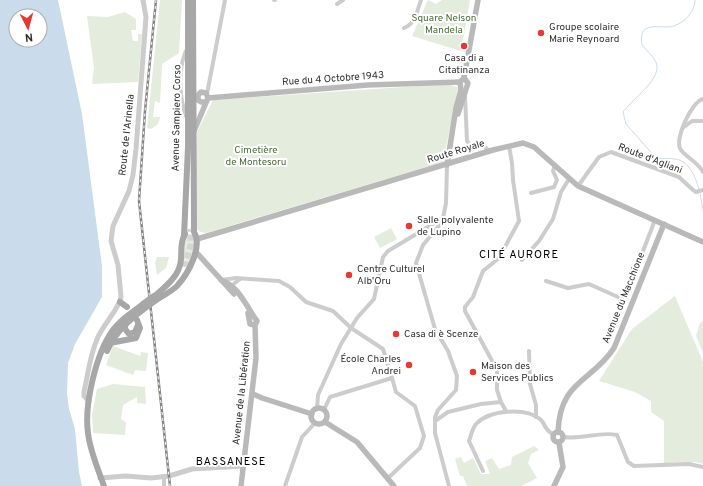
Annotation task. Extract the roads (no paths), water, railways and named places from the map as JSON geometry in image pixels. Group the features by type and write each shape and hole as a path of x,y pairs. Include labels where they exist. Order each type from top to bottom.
{"main road":[{"name":"Avenue Sampiero Corso","path":"188,0 187,118 190,147 191,230"},
{"name":"Avenue Sampiero Corso","path":"183,264 180,253 184,236 190,147 203,96 193,0"},
{"path":"456,116 462,103 463,83 478,0"},
{"name":"Rue du 4 Octobre 1943","path":"203,96 362,86 463,83"},
{"path":"193,134 203,96"},
{"path":"447,165 456,116 462,97"},
{"name":"Route Royale","path":"197,239 447,165 489,151 523,143 539,151 578,186 703,242"},
{"path":"450,152 459,161"},
{"name":"Avenue du Macchione","path":"556,433 566,398 580,380 605,361 614,348 664,224"},
{"path":"158,296 177,286 196,252 197,239 191,230 184,236"},
{"path":"196,252 241,302 252,318"},
{"path":"104,486 100,478 88,433 87,416 93,383 102,352 112,331 119,322 173,285 183,264 198,262 207,266"},
{"path":"221,280 232,282 246,303 252,318"},
{"path":"120,302 127,307"},
{"path":"93,383 110,343 125,323 144,306"},
{"name":"Avenue de la Libération","path":"241,486 253,394 257,343 255,325 257,321 252,318"},
{"path":"110,343 136,338 140,332 137,321 136,330 132,334 127,333 125,323"},
{"path":"253,394 312,414"},
{"path":"252,401 262,398"},
{"path":"312,414 317,409 324,410 327,416 325,422"},
{"path":"312,414 312,419 315,423 320,424 325,422"},
{"path":"325,422 357,442 394,486"},
{"path":"556,433 562,433 562,441 559,442 554,440 556,433"},
{"path":"554,486 563,467 559,442"}],"street":[{"name":"Route de l'Arinella","path":"120,302 120,274 111,241 112,226 129,191 135,158 146,17 143,0"},
{"path":"203,96 208,85 224,0"},
{"path":"337,4 343,0"},
{"path":"404,28 411,25 421,0"},
{"path":"462,97 466,109 467,141 470,145 484,146 489,151"},
{"name":"Route d'Agliani","path":"703,99 694,104 680,136 679,147 700,166 703,172"},
{"path":"462,103 466,109"},
{"path":"684,127 692,121 703,121"},
{"path":"506,411 496,390 497,370 465,311 465,307 473,297 483,271 499,258 520,220 513,180 512,163 508,146"},
{"name":"Route d'Agliani","path":"578,186 599,157 611,152 680,177 696,192 703,190"},
{"path":"447,165 446,203 443,218 438,227 423,245 416,263 435,329 448,352 458,381 454,394 438,410 435,421 435,432 449,486"},
{"path":"531,193 554,187 557,180 553,171 555,165"},
{"path":"522,260 553,220 561,192 569,179"},
{"path":"317,409 318,395 341,344 357,318 374,299 382,260 386,253 443,218"},
{"path":"546,281 568,288 589,284 613,296 623,297 626,295 655,220"},
{"path":"232,282 240,279 279,281 290,287 306,302 333,311 351,328 383,349 396,392 415,406 424,436 420,448 387,479"},
{"path":"89,401 84,396 84,392 97,338 106,321 120,302"},
{"path":"529,351 530,384 536,405 536,417"},
{"path":"324,410 330,398 392,378"},
{"path":"435,421 448,412 480,404 501,402"},
{"path":"483,471 470,446 471,434 476,424 497,412 506,411 536,417 546,430 556,433"},
{"path":"285,486 302,437 315,423"},
{"path":"563,437 578,438 600,434 617,435 622,442 628,462 634,466 689,464 703,467"},
{"path":"100,478 164,477 192,469 243,466"},
{"path":"164,477 164,486"}],"water":[{"path":"0,0 58,0 82,114 102,266 102,297 75,344 68,363 67,394 69,409 75,429 79,472 82,486 0,486"}],"waterway":[{"path":"695,0 693,10 683,21 673,26 648,28 642,33 642,45 655,60 657,68 651,82 623,112 626,124 656,158 675,159 685,163 691,170 699,189"},
{"path":"700,193 703,211"}],"tunnel":[{"path":"185,267 191,244 190,229"}],"railway":[{"path":"156,0 145,111 139,201 170,486"}],"place":[{"name":"Groupe scolaire Marie Reynoard","path":"541,33"},
{"name":"Casa di a Citatinanza","path":"464,46"},
{"name":"Salle polyvalente de Lupino","path":"409,226"},
{"name":"Centre Culturel Alb'Oru","path":"349,275"},
{"name":"Casa di è Scenze","path":"396,334"},
{"name":"École Charles Andrei","path":"409,365"},
{"name":"Maison des Services Publics","path":"473,372"}],"district":[{"name":"CITÉ AURORE","path":"519,255"},
{"name":"BASSANESE","path":"231,462"}],"park label":[{"name":"Square Nelson Mandela","path":"444,24"},
{"name":"Cimetière de Montesoru","path":"256,156"}]}
